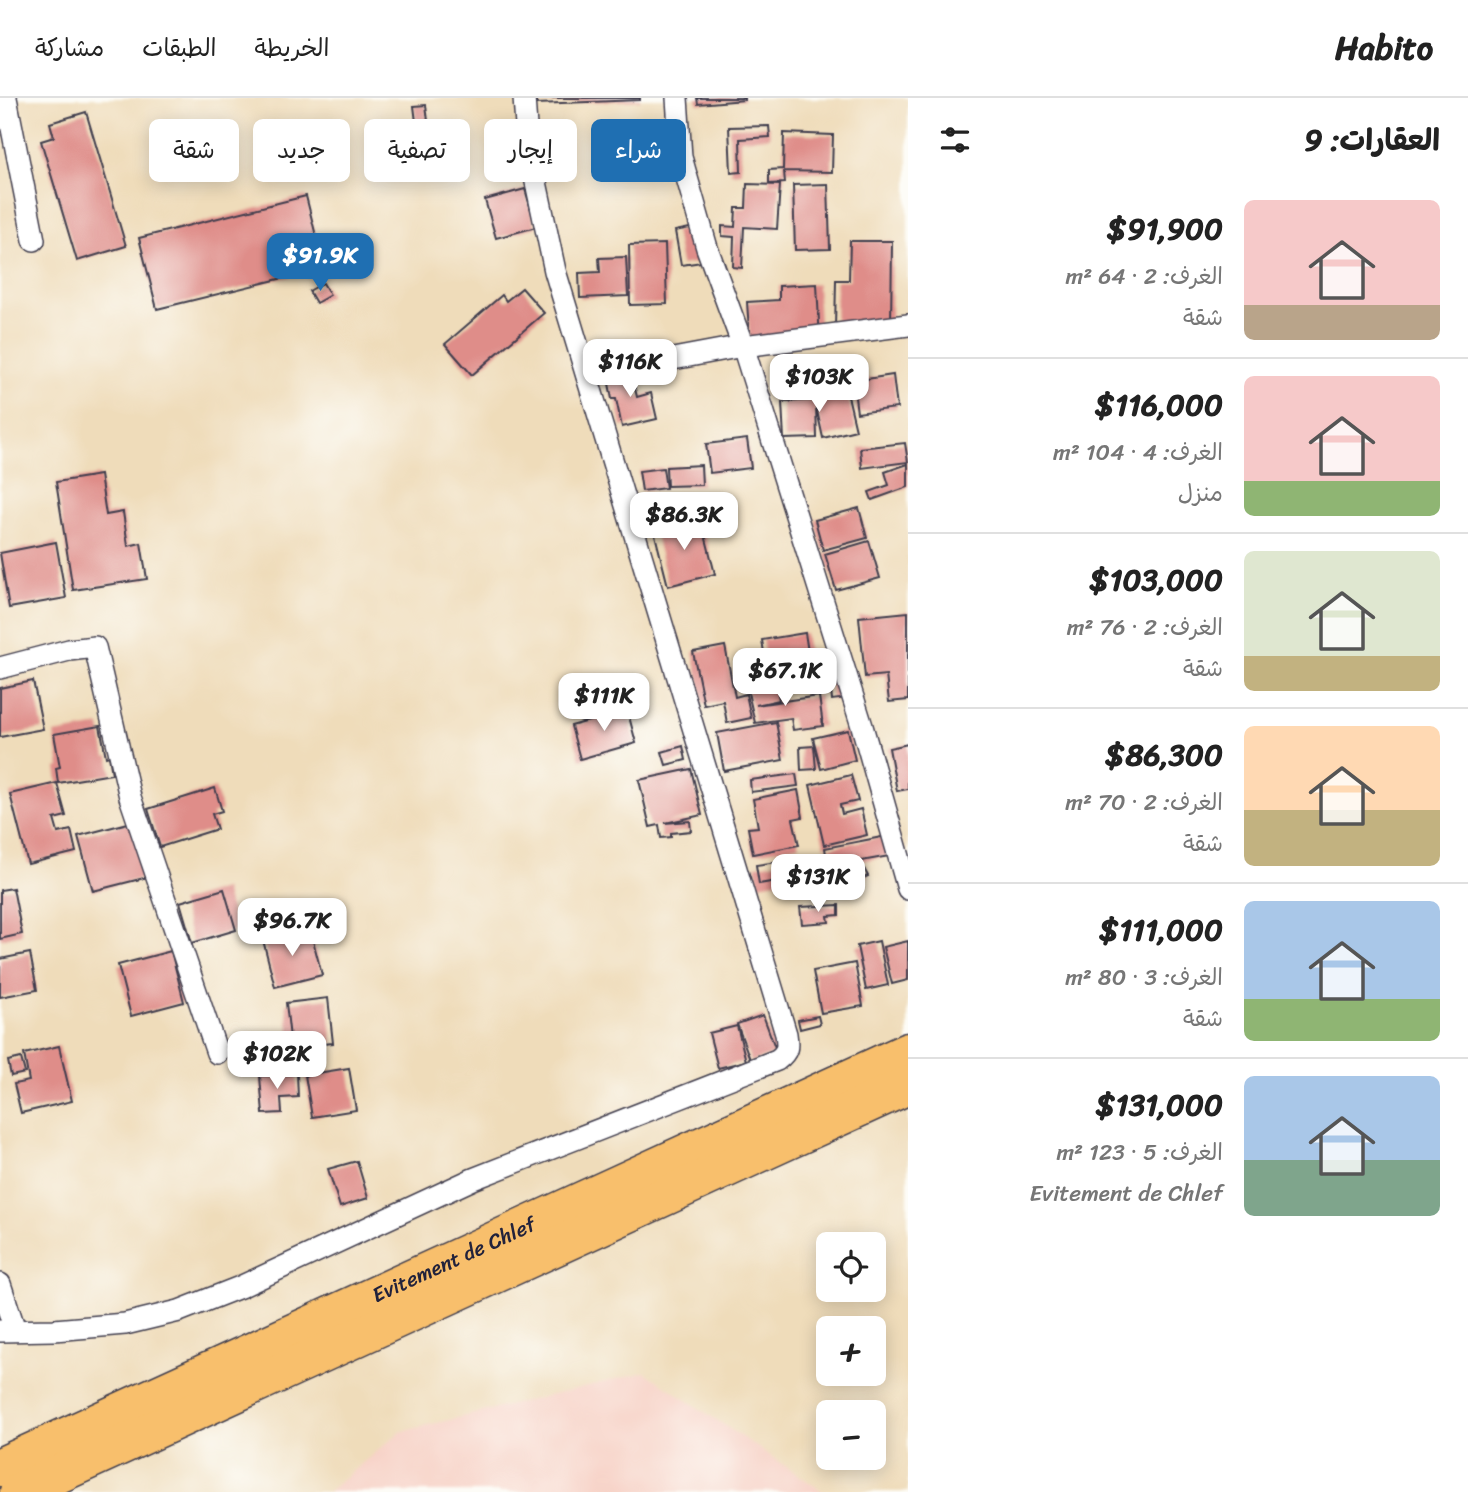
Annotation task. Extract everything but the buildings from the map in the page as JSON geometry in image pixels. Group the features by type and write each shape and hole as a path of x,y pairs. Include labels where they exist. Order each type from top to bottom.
{"highway":[{"name":"Evitement de Chlef","path":"0,1467 908,1052"},
{"name":"Evitement de Chlef","path":"19,1492 908,1085"}],"street":[{"path":"6,98 34,240"},
{"path":"0,1284 8,1330 125,1324 179,1311 251,1282 473,1179 777,1060 785,1054 788,1047 786,1034 555,271 527,140 524,98"},
{"path":"677,98 681,157 707,248 743,345 862,726 908,889"},
{"path":"587,375 743,345 908,325"},
{"path":"0,668 69,650 95,647 130,797 217,1053"}],"shaded area":[{"path":"645,1372 824,1492 327,1492 400,1432"}]}
